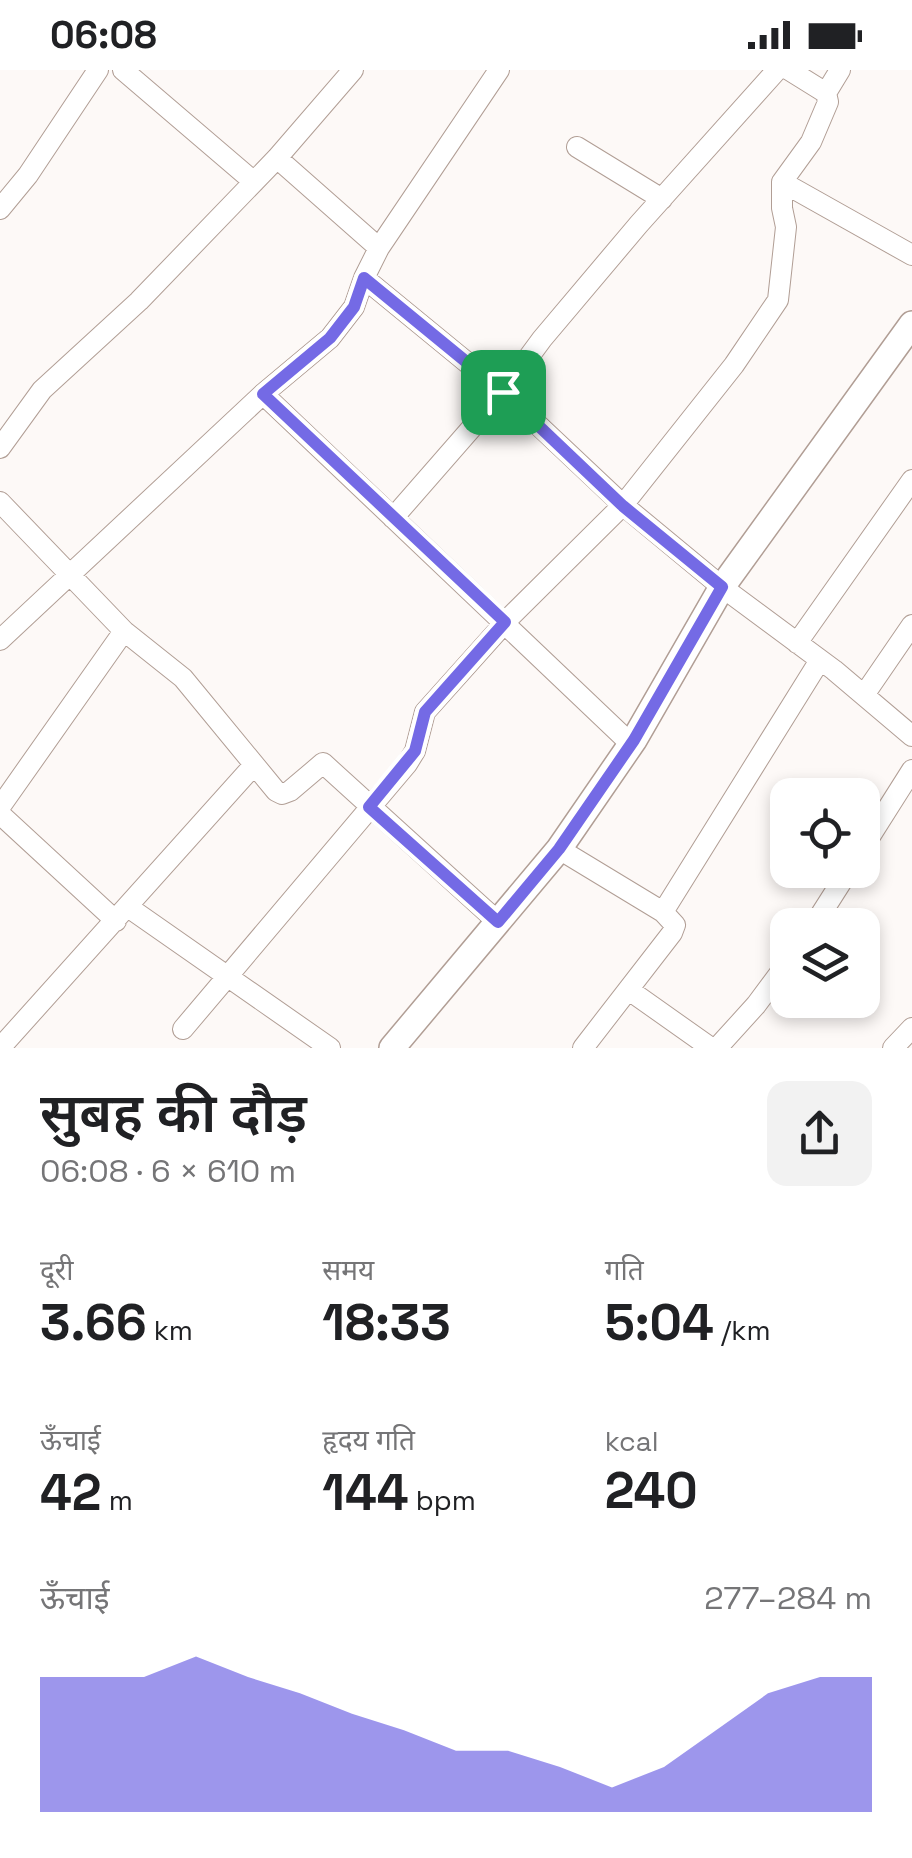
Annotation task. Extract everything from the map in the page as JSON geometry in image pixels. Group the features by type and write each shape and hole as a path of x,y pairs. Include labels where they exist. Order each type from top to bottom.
{"street":[{"path":"0,210 98,70"},
{"path":"123,70 254,182"},
{"path":"0,448 42,390 139,301 277,158 353,70"},
{"path":"0,640 263,394 330,338 354,307 379,248 499,70"},
{"path":"393,518 662,199 777,70"},
{"path":"789,70 826,93"},
{"path":"183,1029 415,751 425,712 505,622 623,506 734,365 778,300 786,226 782,182 811,142 828,102 826,93 840,70"},
{"path":"577,146 662,199"},
{"path":"277,158 379,248"},
{"path":"782,182 912,256"},
{"path":"364,278 503,392 623,506 912,736"},
{"path":"392,1048 559,849 631,744 722,587 912,324"},
{"path":"263,394 631,744"},
{"path":"797,643 912,480"},
{"path":"0,502 124,632 183,678 282,794 323,763 498,922"},
{"path":"864,695 906,648 912,625"},
{"path":"124,632 0,811 122,914 226,975 330,1048"},
{"path":"663,912 820,660"},
{"path":"0,1048 254,765"},
{"path":"880,821 912,770"},
{"path":"559,849 663,912 674,922 675,929 583,1048"},
{"path":"629,990 714,1048 770,986"},
{"path":"893,1048 912,1028"}],"route":[{"path":"364,278 503,392 623,506 722,587 634,740 559,849 498,922 369,807 415,751 425,712 505,622 263,394 330,338 354,307 364,278"}]}
